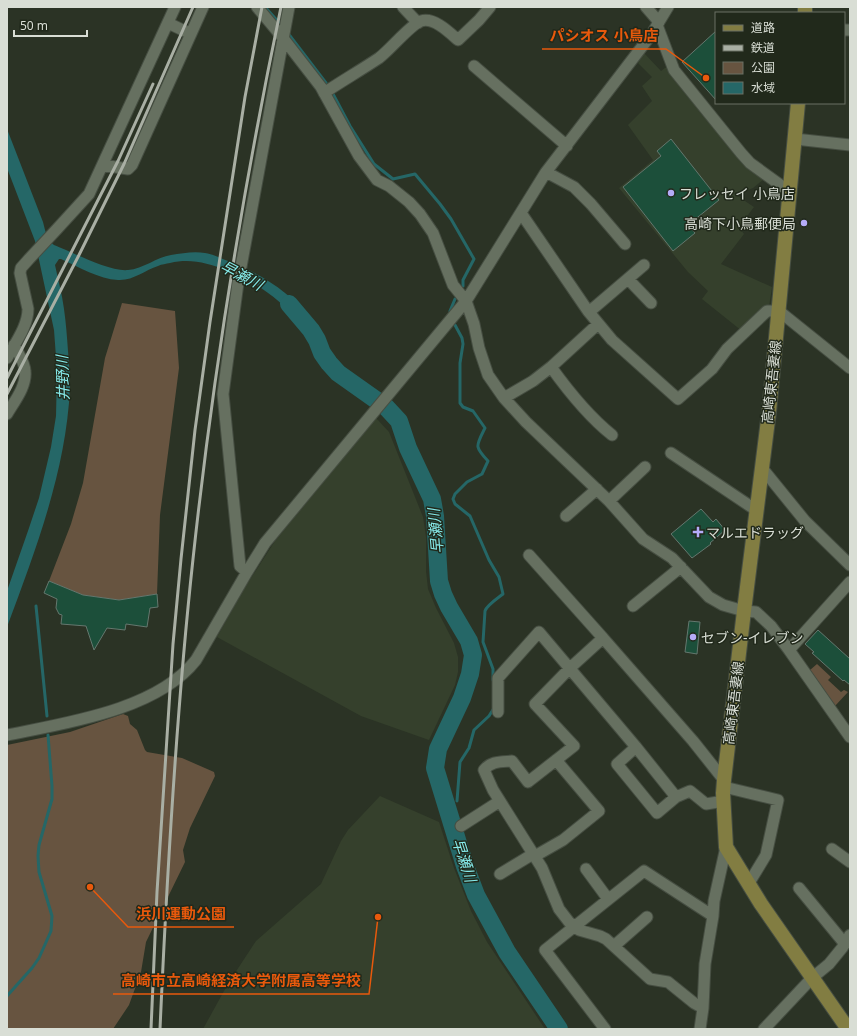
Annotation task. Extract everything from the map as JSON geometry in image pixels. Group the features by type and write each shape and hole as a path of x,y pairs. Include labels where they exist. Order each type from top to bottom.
{"main road":[{"name":"高崎東吾妻線","path":"726,847 724,783 762,468 798,104"},
{"path":"726,847 761,904 848,1029"}],"street":[{"path":"7,358 28,314 20,273 21,268 86,198 103,165 175,7"},
{"path":"103,165 128,169 132,166 203,7"},
{"path":"257,7 283,38 324,93 359,156 377,180 389,186 409,202 420,214 433,233 453,285 466,300 488,376 504,398 526,422 610,501 643,539 672,558 709,597 723,605 744,611 756,612 771,626 850,737"},
{"path":"247,572 240,566 223,394 241,265 257,186 289,7"},
{"path":"404,7 418,23"},
{"path":"324,93 380,57 418,23 430,21 439,25 458,40 490,7"},
{"path":"646,7 658,24 674,70 750,163 790,192"},
{"path":"7,735 70,722 106,712 135,702 167,687 185,674 196,660 265,543 466,300 546,172 658,24 668,7"},
{"path":"168,23 191,34"},
{"path":"474,66 567,146"},
{"path":"795,139 850,146"},
{"path":"546,172 574,187 591,204 625,244"},
{"path":"521,213 598,324 612,340 678,399 712,370 727,349 767,311 778,311 850,368"},
{"path":"589,312 644,265"},
{"path":"628,279 651,303"},
{"path":"504,398 533,381 552,367 598,324"},
{"path":"7,414 23,385 26,370 14,345"},
{"path":"552,367 568,390 595,422 612,435"},
{"path":"671,453 756,510"},
{"path":"610,501 645,467"},
{"path":"762,468 805,521 850,565"},
{"path":"566,516 597,489"},
{"path":"529,556 693,741 724,783 778,800 766,855 749,883"},
{"path":"633,606 681,567"},
{"path":"789,650 850,582"},
{"path":"498,712 498,678 539,632 676,797"},
{"path":"603,638 570,668 535,704 574,746 528,782 512,761 497,762 488,766 484,770 500,801 542,868 559,909 569,922 579,930 606,939 650,979 668,982 694,1003 703,1008"},
{"path":"636,747 617,764 657,813 676,797 690,791 706,804 724,801"},
{"path":"500,874 563,840 599,811 556,760"},
{"path":"461,826 500,801"},
{"path":"700,1029 703,1008 705,964 714,901 726,847"},
{"path":"832,849 850,862"},
{"path":"586,869 608,899"},
{"path":"605,1029 545,950 644,871 713,916"},
{"path":"764,1029 812,978 829,964 847,939 799,888"},
{"path":"614,946 647,917"}],"shaded area":[{"path":"644,53 661,71 669,65 764,179 753,188 736,195 754,207 739,227 744,234 721,264 772,287 769,307 742,331 702,299 708,291 688,272 619,188 653,160 628,125 652,101 642,86 652,77 638,63"},
{"path":"376,418 389,432 423,517 426,537 426,571 428,589 454,643 458,657 458,672 455,685 429,740 361,716 217,637 242,592 275,541"},
{"path":"380,796 439,822 454,868 471,911 487,942 545,1029 203,1029 229,982 256,941 321,884 341,841 348,830"}],"green space":[{"path":"122,303 175,311 179,368 160,515 157,594 119,600 83,595 49,581 71,524 83,483 105,358"},
{"path":"817,664 831,677 828,680 841,692 844,690 848,692 835,706 810,670"},
{"path":"123,714 128,716 130,724 137,730 147,752 182,758 214,772 215,776 190,828 183,850 185,862 146,942 141,972 129,1005 113,1029 7,1029 7,745 70,732"}],"water":[{"name":"井野川","path":"7,129 47,235 54,245 101,265 120,270 134,269 160,258 175,254 197,252 211,254 240,266 274,285 294,300 312,319 302,325 285,307 258,286 238,275 206,263 185,261 160,265 129,279 118,280 96,275 59,259 55,265 65,314 70,374 70,388 63,449 56,480 39,539 7,627 7,591 39,498 51,447 56,416 57,371 54,330 35,241 7,168"}],"building":[{"path":"715,32 715,99 682,62"},
{"name":"フレッセイ 小鳥店","path":"671,139 719,200 688,225 695,233 673,251 623,187 661,156 657,151"},
{"name":"マルエドラッグ","path":"701,509 713,522 716,519 725,530 710,543 711,544 692,558 671,534"},
{"path":"49,581 83,595 119,600 157,594 158,607 150,608 147,627 126,624 125,630 107,628 94,650 86,626 61,624 62,615 59,614 56,608 57,599 44,593"},
{"name":"セブン-イレブン","path":"689,621 700,622 697,654 685,652"},
{"path":"818,630 850,659 850,685 844,680 843,681 812,653 814,652 805,644"}],"waterway":[{"path":"265,7 282,26"},
{"path":"287,32 326,83"},
{"path":"332,92 350,126 374,164 393,179 415,174 451,219 474,259 463,280 463,286"},
{"path":"450,311 455,299"},
{"name":"早瀬川","path":"289,304 311,330 322,353 338,373 386,407 399,421 408,448 432,499 435,516 439,581 449,607 469,641 473,655 470,674 462,698 438,749 435,768 465,866 476,895 507,952 559,1029"},
{"path":"455,325 462,338 463,344 460,363 460,403 463,407 473,411 485,428 478,442 478,446 480,452 488,461 482,474 467,482 455,494 453,499 455,504 470,516 489,560 499,577 503,594 490,604 485,611 483,642 493,669 493,680"},
{"path":"36,606 47,716"},
{"path":"457,801 460,762 469,748 474,730 489,716 494,708"},
{"path":"7,996 39,958 51,931 52,916 39,872 38,856 39,845 52,799 48,735"},
{"name":"早瀬川","path":"448,812 453,809"}],"railway":[{"path":"7,394 124,164 193,7"},
{"path":"151,1029 157,892 173,644 195,430 210,322 245,97 262,7"},
{"path":"160,1029 169,852 177,735 187,618 201,490 230,282 254,144 281,7"},
{"path":"7,378 118,161 153,84"}],"place":[{"name":"パシオス 小鳥店","path":"706,78"},
{"name":"フレッセイ 小鳥店","path":"671,193"},
{"name":"高崎下小鳥郵便局","path":"804,223"},
{"name":"マルエドラッグ","path":"698,532"},
{"name":"セブン-イレブン","path":"693,637"},
{"name":"浜川運動公園","path":"90,887"},
{"name":"高崎市立高崎経済大学附属高等学校","path":"378,917"}]}
